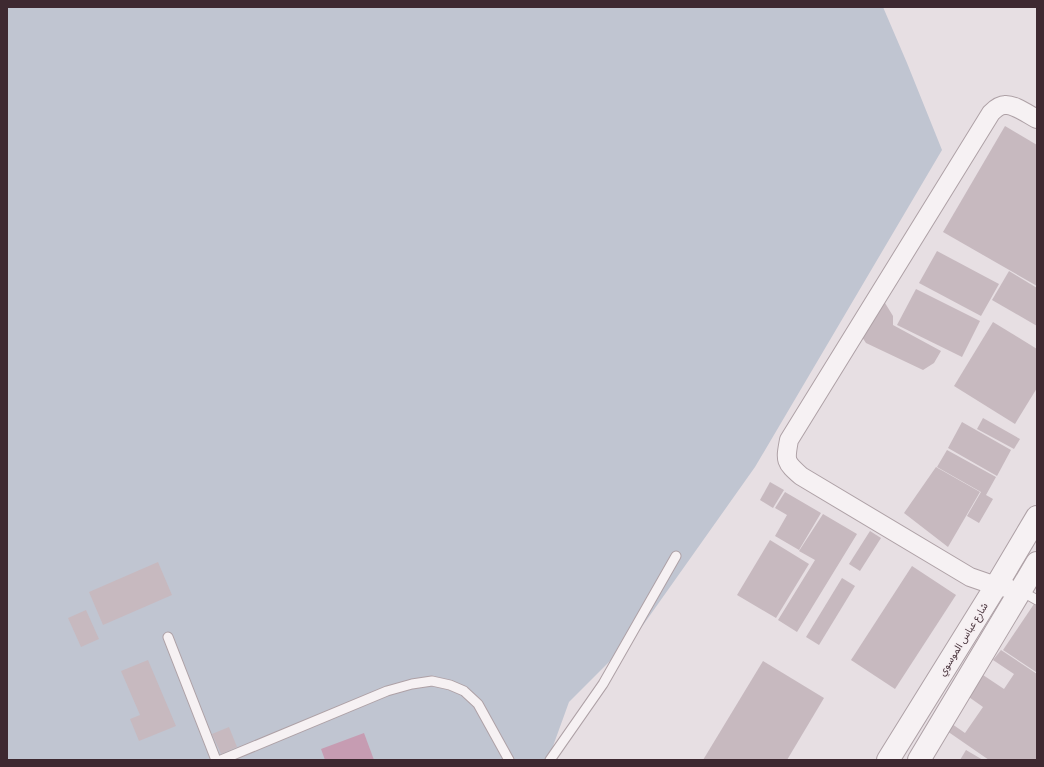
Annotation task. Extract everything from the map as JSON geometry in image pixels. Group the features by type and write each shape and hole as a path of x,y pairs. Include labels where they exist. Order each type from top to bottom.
{"street":[{"path":"1029,596 970,576 801,476 789,466 786,455 789,440 991,113 998,107 1005,104 1012,105 1037,119"},
{"name":"شارع عباس الموسوي","path":"888,760 1037,517"},
{"path":"919,760 1029,596 1037,563"}],"lane":[{"path":"550,760 603,684 676,556"},
{"path":"168,637 216,760"},
{"path":"221,760 387,691 412,684 432,681 450,685 464,691 478,704 508,760"}],"shaded area":[{"path":"7,7 883,7 942,150 755,467 636,635 569,702 548,760 7,760"},
{"path":"364,733 374,760 325,760 321,749"}],"building":[{"path":"1005,126 1037,145 1037,286 943,232"},
{"path":"937,251 999,284 981,316 919,283"},
{"path":"1009,271 1037,288 1037,326 992,300"},
{"path":"916,289 980,321 962,357 897,325"},
{"path":"885,303 893,316 893,325 941,351 934,363 923,370 866,343 862,337 878,304"},
{"path":"993,322 1037,349 1037,388 1015,424 954,386"},
{"path":"983,418 1020,439 1014,449 977,429"},
{"path":"962,422 1011,450 997,476 948,448"},
{"path":"947,450 996,477 986,495 993,499 979,523 967,516 981,492 937,467"},
{"path":"936,467 980,492 948,547 904,513"},
{"path":"770,482 784,490 773,508 760,500"},
{"path":"785,492 821,513 799,550 775,536 787,515 775,508"},
{"path":"823,514 857,534 797,632 778,620 815,560 799,551"},
{"path":"870,531 881,538 860,571 849,564"},
{"path":"770,540 809,564 776,618 737,595"},
{"path":"158,562 172,595 103,625 89,592"},
{"path":"912,566 956,595 895,689 851,660"},
{"path":"842,578 855,586 819,645 806,637"},
{"path":"1034,604 1037,606 1036,672 1003,650"},
{"path":"86,610 99,639 81,647 68,618"},
{"path":"1001,650 1037,674 1037,760 989,760 947,731 952,724 965,733 983,707 966,695 980,673 1004,689 1014,674 993,660"},
{"path":"148,660 176,726 139,741 130,719 140,715 121,671"},
{"path":"763,661 824,698 787,760 703,760"},
{"path":"229,727 237,747 221,754 212,734"},
{"path":"966,750 983,760 960,760"}]}
